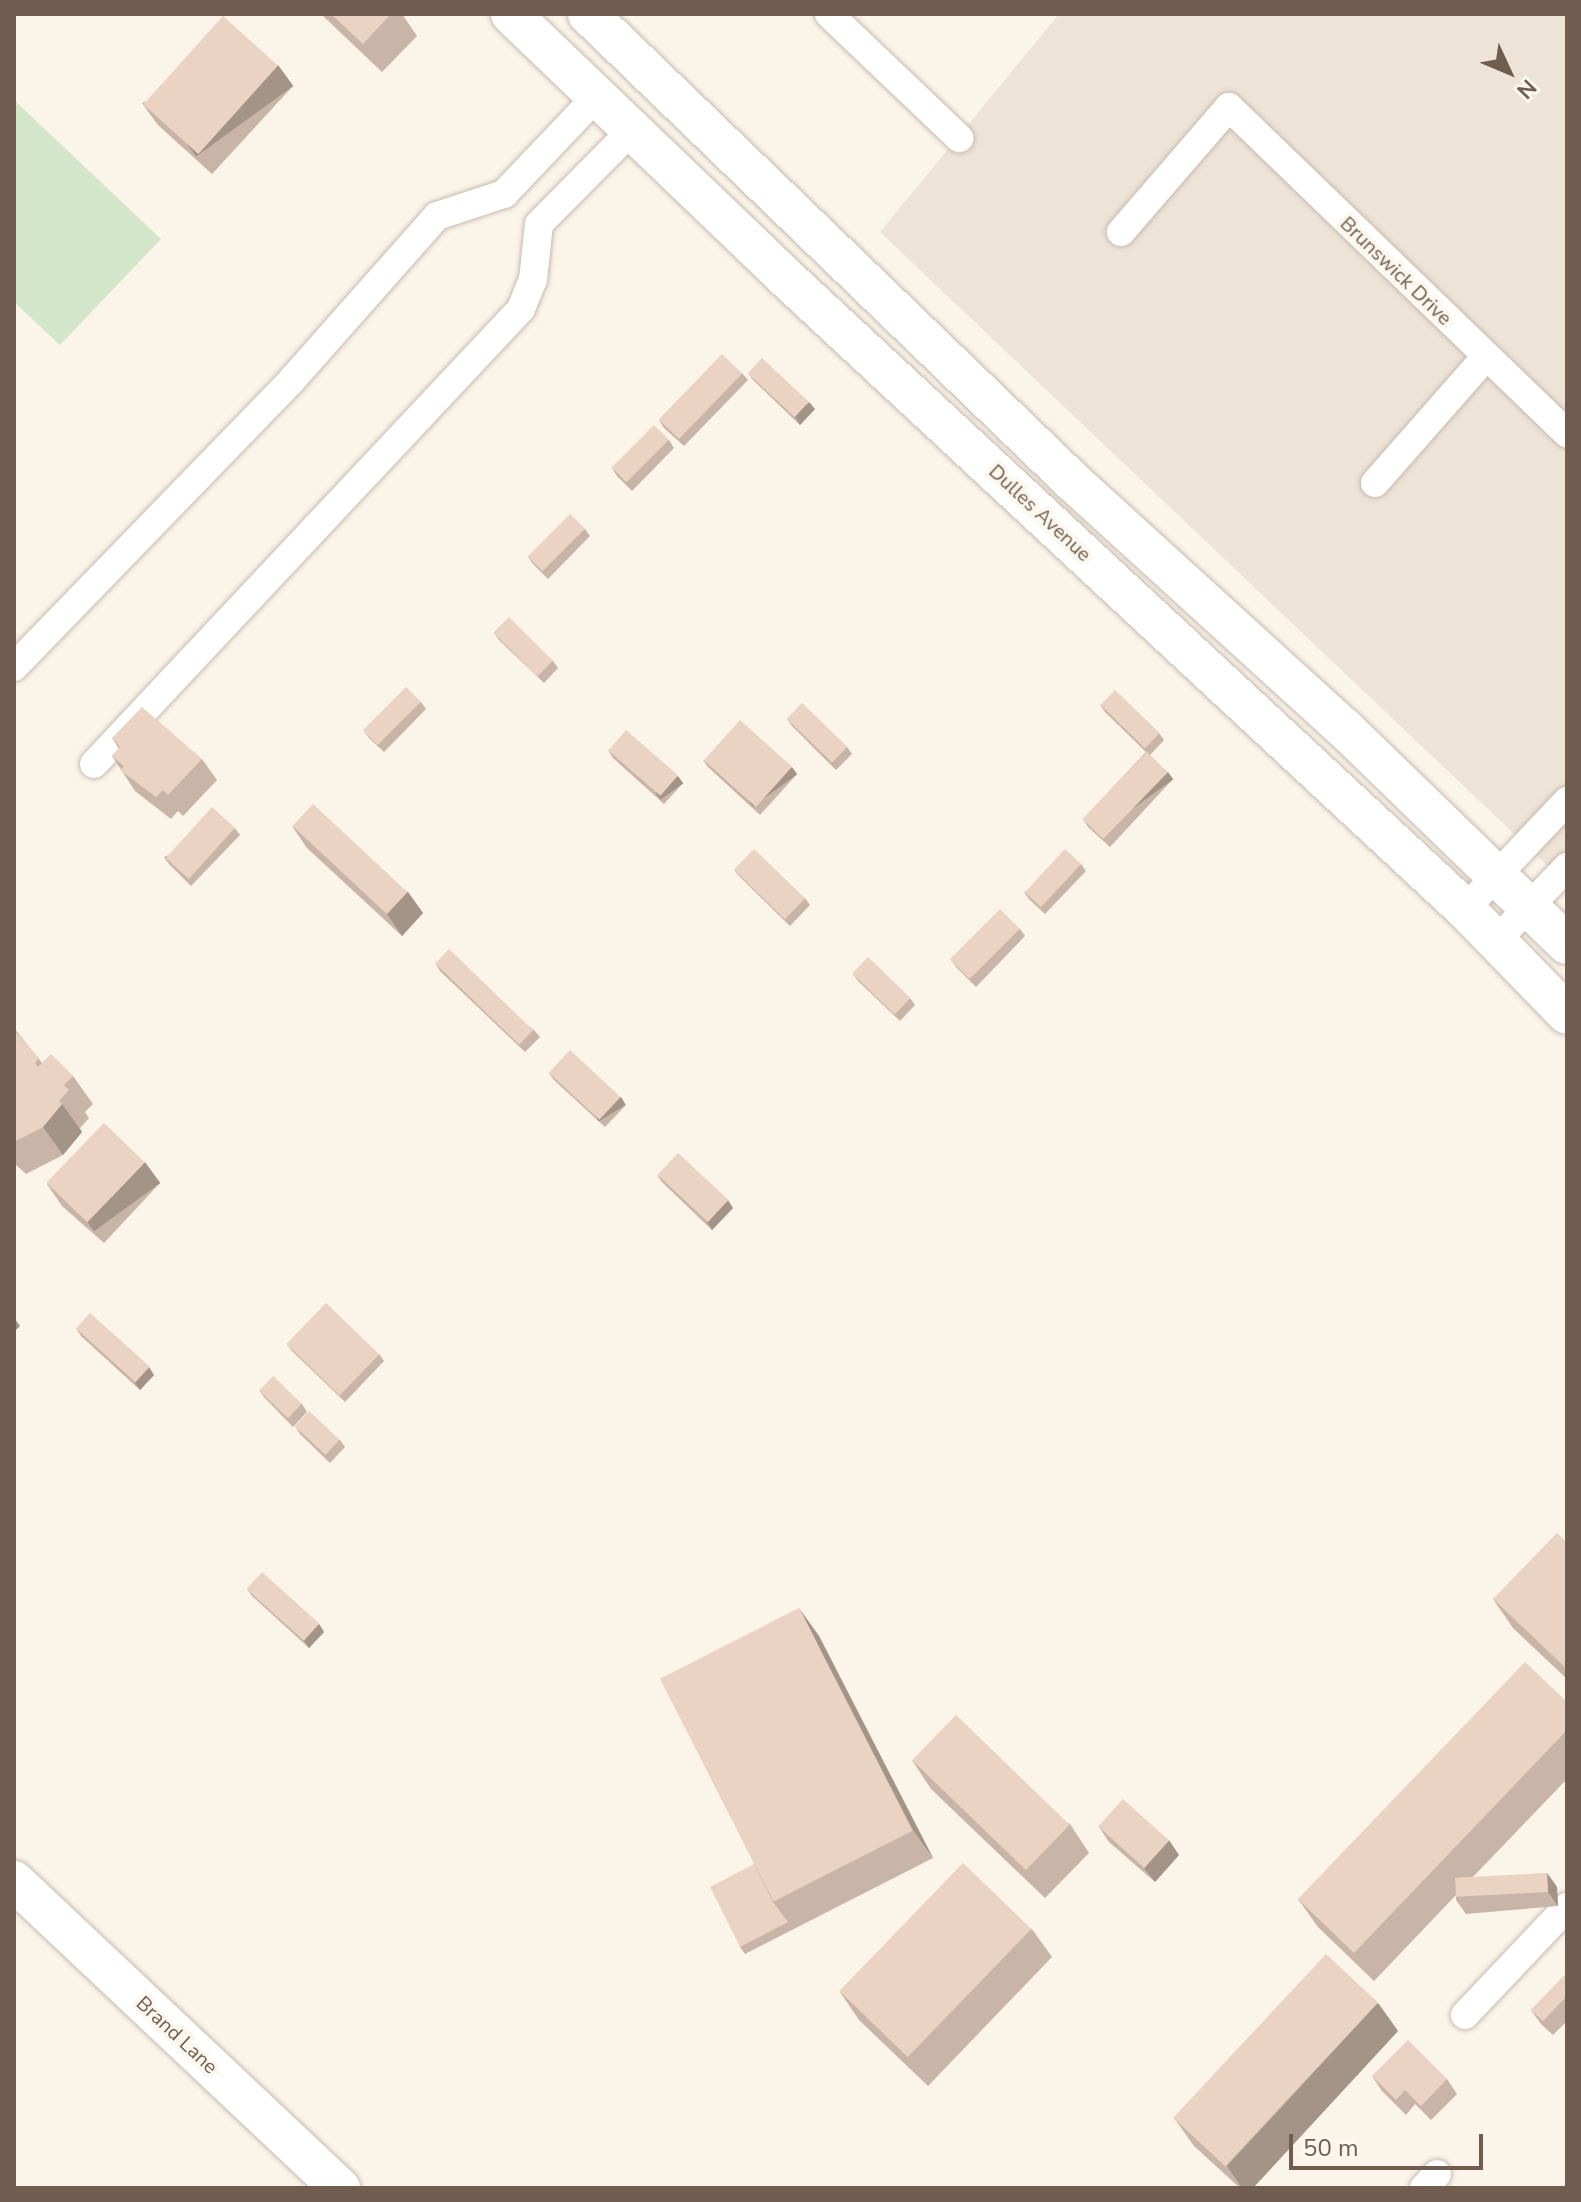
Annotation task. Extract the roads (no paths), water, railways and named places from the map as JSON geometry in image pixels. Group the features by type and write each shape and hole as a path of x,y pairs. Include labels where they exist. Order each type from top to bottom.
{"main road":[{"name":"Dulles Avenue","path":"511,14 595,98 1465,909 1567,1014"},
{"path":"588,14 1071,480 1344,728 1567,944"},
{"name":"Brand Lane","path":"14,1881 340,2188"}],"street":[{"path":"829,14 959,138"},
{"path":"14,667 291,381 437,216 504,194 595,98"},
{"name":"Brunswick Drive","path":"1121,232 1229,107 1485,358 1567,433"},
{"path":"94,764 521,309 533,280 539,224 631,131"},
{"path":"504,194 539,224"},
{"path":"1375,483 1485,358"},
{"path":"1465,909 1567,801"},
{"path":"1496,941 1567,867"},
{"path":"1465,2015 1567,1907"}]}
